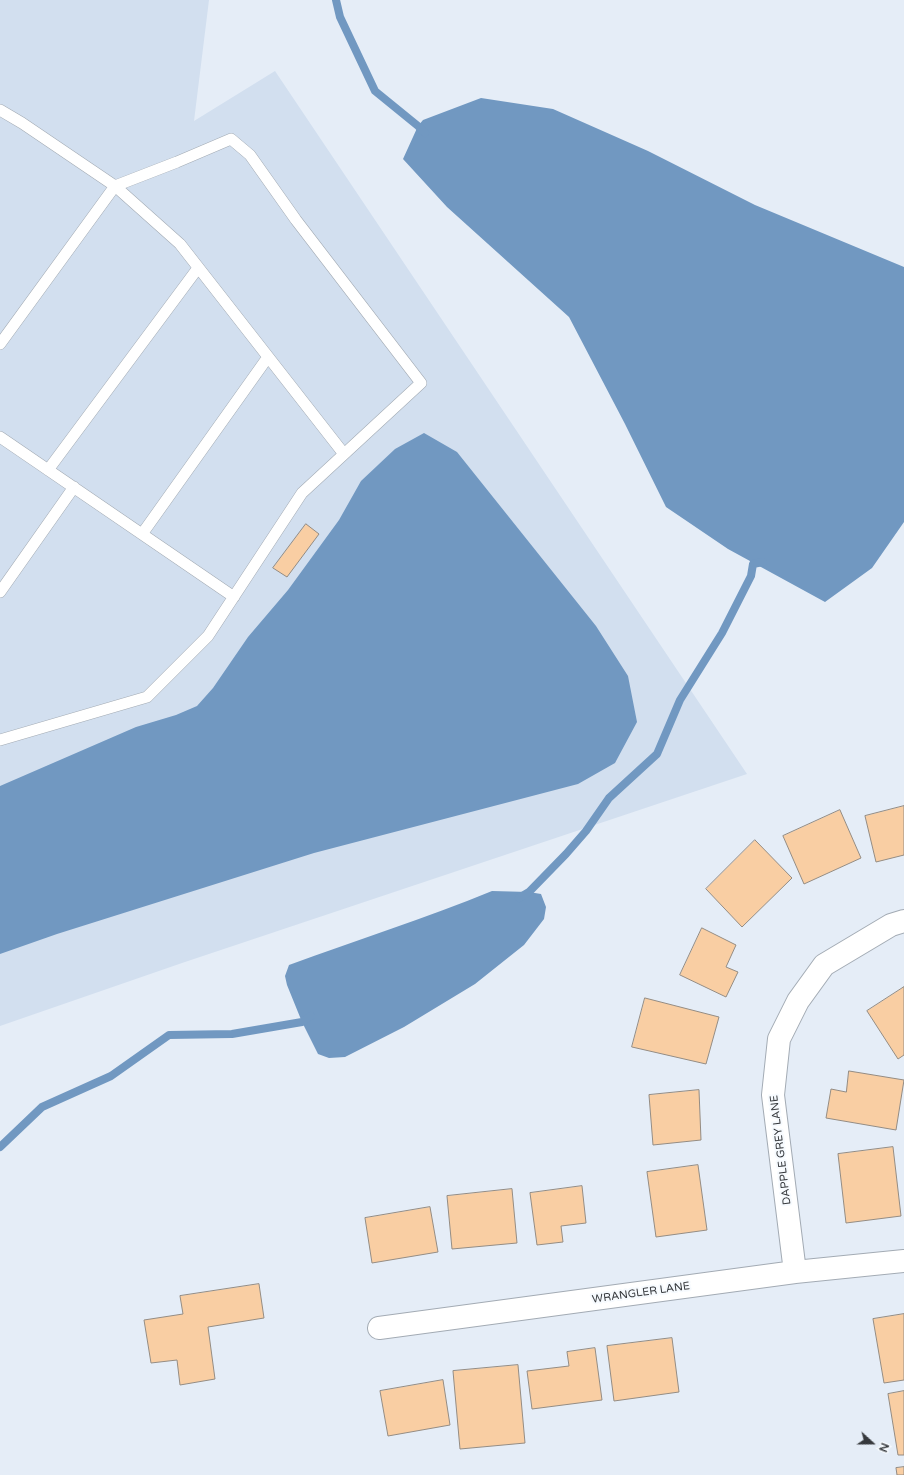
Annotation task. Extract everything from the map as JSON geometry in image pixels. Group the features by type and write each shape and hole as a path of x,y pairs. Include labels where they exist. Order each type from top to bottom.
{"street":[{"name":"DAPPLE GREY LANE","path":"795,1272 773,1095 780,1039 798,1001 824,965 891,925 904,920"},
{"name":"WRANGLER LANE","path":"379,1328 795,1272 904,1261"}],"lane":[{"path":"0,110 22,123 115,186 180,244 344,454"},
{"path":"0,344 115,186 231,139 250,155 296,220 421,383 302,493 208,636 147,697 0,740"},
{"path":"48,470 198,268"},
{"path":"142,534 268,357"},
{"path":"0,437 234,597"},
{"path":"0,592 74,487"}],"shaded area":[{"path":"0,0 209,0 194,121 275,71 747,774 182,963 0,1026"}],"water":[{"path":"481,98 553,109 648,151 755,205 904,267 904,522 872,568 825,602 728,549 666,507 625,424 569,317 447,207 403,159 418,126 423,120"},
{"path":"424,433 457,452 596,626 628,676 637,722 615,763 578,784 314,853 57,934 0,954 0,786 136,727 176,715 197,706 213,688 248,637 288,590 339,520 361,481 395,449"},
{"path":"492,891 529,892 541,894 546,907 544,919 524,945 475,984 404,1027 345,1057 329,1058 318,1054 302,1022 287,985 285,976 289,965 417,920"}],"building":[{"path":"306,524 319,534 287,577 273,568"},
{"path":"904,806 904,855 876,862 865,816"},
{"path":"840,810 861,858 804,884 783,836"},
{"path":"755,840 792,878 742,927 706,889"},
{"path":"702,928 736,945 726,967 738,972 726,997 680,975"},
{"path":"904,987 904,1055 898,1059 867,1011"},
{"path":"645,998 719,1017 706,1064 632,1047"},
{"path":"849,1071 904,1080 896,1130 826,1118 831,1089 846,1092"},
{"path":"699,1090 701,1140 653,1145 649,1095"},
{"path":"893,1147 901,1216 846,1223 838,1154"},
{"path":"698,1165 707,1230 656,1237 647,1172"},
{"path":"582,1186 586,1223 561,1226 563,1242 537,1245 530,1193"},
{"path":"512,1189 517,1243 452,1249 447,1196"},
{"path":"430,1207 438,1252 372,1263 365,1218"},
{"path":"259,1284 264,1318 208,1327 215,1379 180,1385 177,1360 151,1363 144,1320 183,1314 180,1296"},
{"path":"904,1314 904,1380 884,1383 873,1319"},
{"path":"672,1338 679,1392 614,1401 607,1346"},
{"path":"595,1348 602,1400 532,1409 527,1371 569,1366 567,1352"},
{"path":"518,1365 525,1443 460,1449 453,1371"},
{"path":"443,1380 450,1425 388,1436 380,1391"},
{"path":"904,1391 904,1455 898,1455 888,1394"},
{"path":"904,1467 904,1475 897,1475 896,1468"}],"waterway":[{"path":"336,0 340,17 375,91 425,133"},
{"path":"519,898 529,892 566,854 586,831 609,798 657,754 680,700 722,633 751,576 753,564 763,562"},
{"path":"0,1147 42,1107 111,1076 169,1035 232,1034 302,1022 311,1016"}]}
